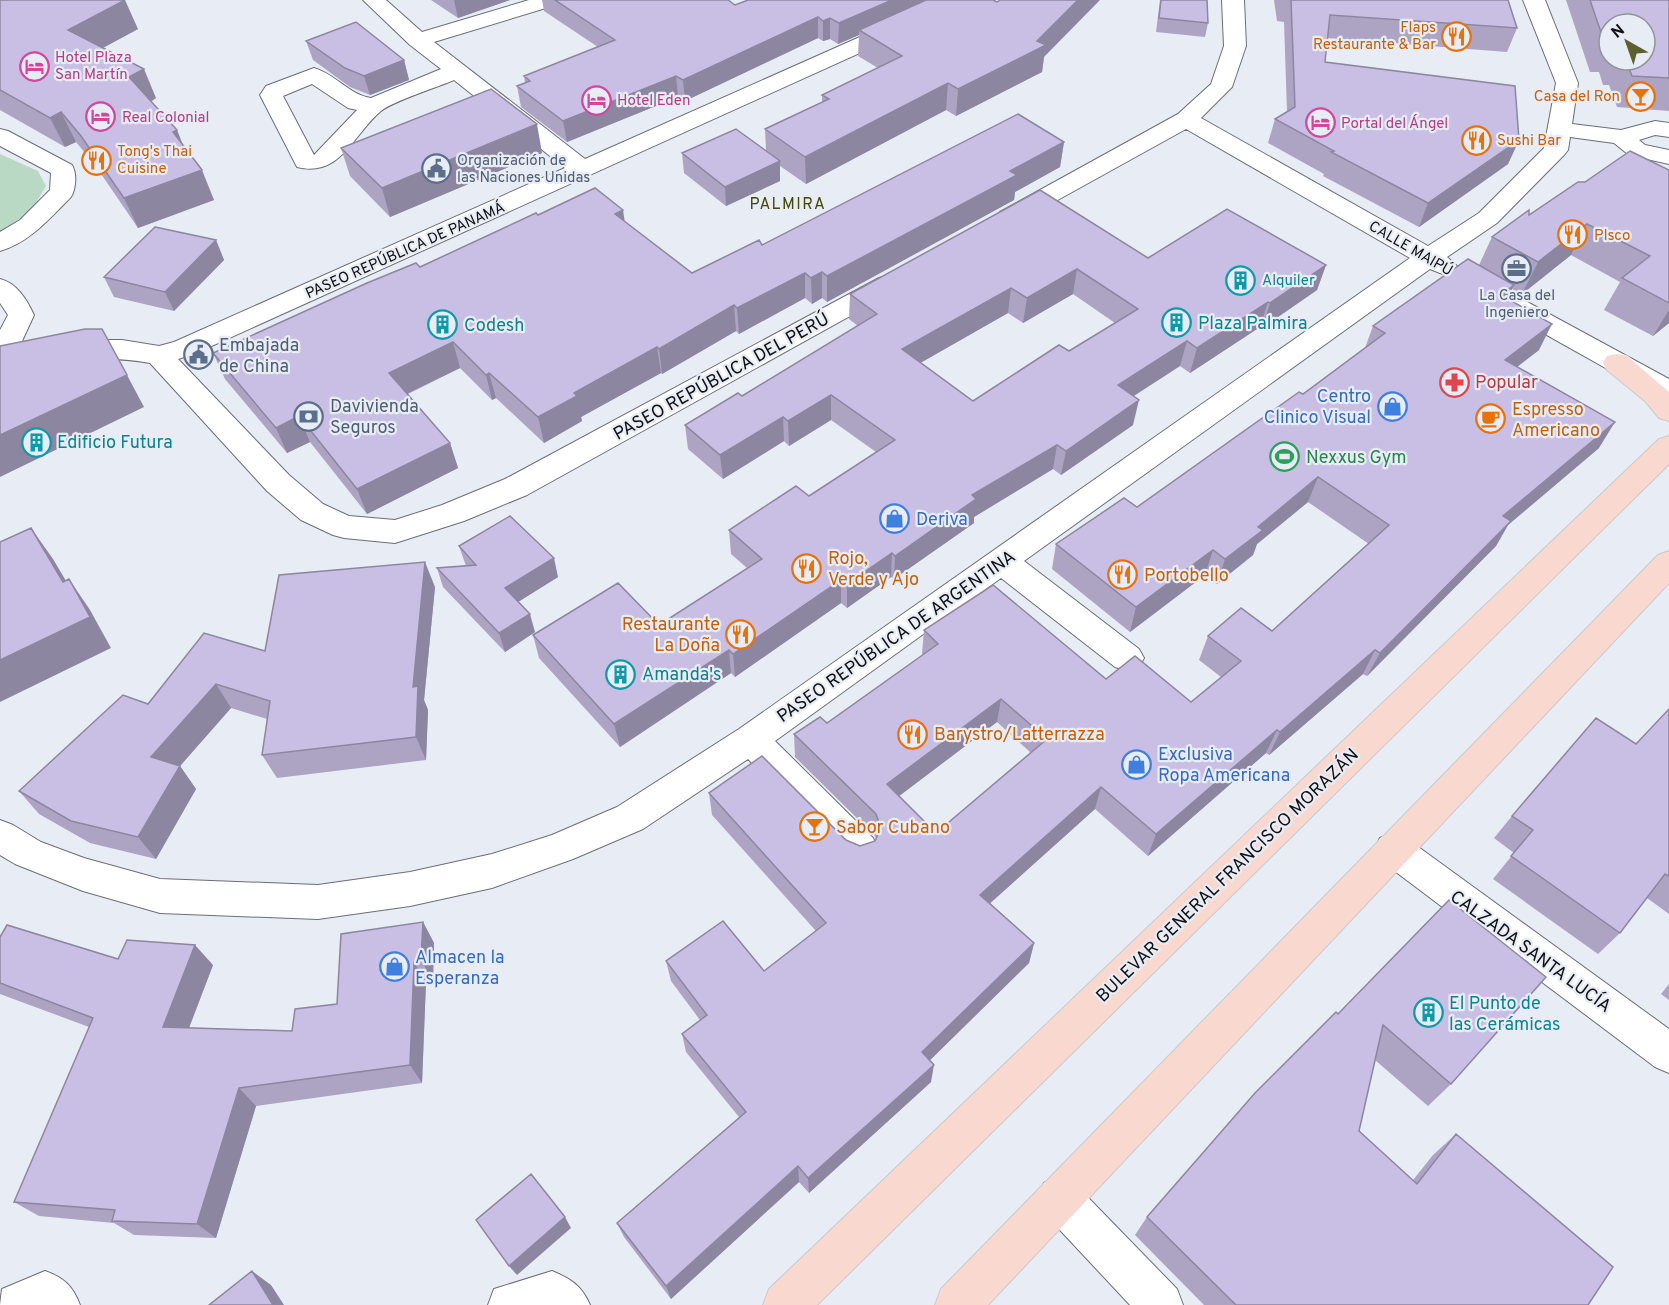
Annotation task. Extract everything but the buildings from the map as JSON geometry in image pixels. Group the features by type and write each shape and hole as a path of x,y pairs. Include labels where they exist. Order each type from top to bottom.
{"main road":[{"path":"1617,363 1656,395 1669,411"},
{"name":"BULEVAR GENERAL FRANCISCO MORAZÁN","path":"785,1305 1668,442"},
{"path":"957,1305 1393,849 1664,575"}],"street":[{"path":"374,0 456,71 583,170"},
{"path":"418,40 552,0"},
{"name":"PASEO REPÚBLICA DE PANAMÁ","path":"0,364 83,349 122,349 159,355 184,348 960,0"},
{"path":"987,229 1186,120 1221,87 1235,46 1233,0"},
{"name":"PASEO REPÚBLICA DE ARGENTINA","path":"0,836 28,853 83,874 160,896 318,902 410,888 492,871 560,848 630,818 751,739 1428,258 1488,218 1556,150 1567,83 1534,0"},
{"path":"374,105 456,71"},
{"name":"CALLE MAIPÚ","path":"1186,120 1466,279"},
{"path":"1560,129 1621,136 1655,128 1669,130"},
{"path":"0,136 63,170 62,192 29,225 0,243"},
{"path":"1621,136 1637,150 1669,157"},
{"name":"PASEO REPÚBLICA DEL PERÚ","path":"159,355 278,483 312,512 344,527 395,532 453,513 516,487 914,269"},
{"path":"0,287 15,303 21,315 0,358"},
{"path":"1495,295 1669,391"},
{"path":"1001,561 1127,658"},
{"path":"751,739 860,849"},
{"name":"CALZADA SANTA LUCÍA","path":"1393,849 1669,1053"},
{"path":"1059,1198 1161,1305"},
{"path":"18,1305 45,1293 57,1305"},
{"path":"510,1305 552,1293 568,1305"}],"green space":[{"path":"0,154 38,171 46,186 31,211 0,232"}],"place":[{"name":"Flaps Restaurante & Bar","path":"1457,36"},
{"name":"Hotel Plaza San Martín","path":"34,66"},
{"name":"Casa del Ron","path":"1641,96"},
{"name":"Hotel Eden","path":"596,100"},
{"name":"Real Colonial","path":"101,117"},
{"name":"Portal del Ángel","path":"1320,123"},
{"name":"Sushi Bar","path":"1476,140"},
{"name":"Tong's Thai Cuisine","path":"96,160"},
{"name":"Organización de las Naciones Unidas","path":"436,169"},
{"name":"PIsco","path":"1573,235"},
{"name":"La Casa del Ingeniero","path":"1517,268"},
{"name":"Alquiler","path":"1241,280"},
{"name":"Plaza Palmira","path":"1177,323"},
{"name":"Codesh","path":"443,325"},
{"name":"Embajada de China","path":"198,355"},
{"name":"Popular","path":"1454,382"},
{"name":"Centro Clinico Visual","path":"1392,406"},
{"name":"Davivienda Seguros","path":"309,416"},
{"name":"Espresso Americano","path":"1491,419"},
{"name":"Edificio Futura","path":"36,442"},
{"name":"Nexxus Gym","path":"1285,457"},
{"name":"Deriva","path":"895,519"},
{"name":"Rojo, Verde y Ajo","path":"807,568"},
{"name":"Portobello","path":"1123,575"},
{"name":"Restaurante La Doña","path":"741,634"},
{"name":"Amanda's","path":"621,674"},
{"name":"Barystro/Latterrazza","path":"913,734"},
{"name":"Exclusiva Ropa Americana","path":"1137,764"},
{"name":"Sabor Cubano","path":"815,827"},
{"name":"Almacen la Esperanza","path":"394,967"},
{"name":"El Punto de las Cerámicas","path":"1428,1013"}],"district":[{"name":"PALMIRA","path":"788,203"}]}
